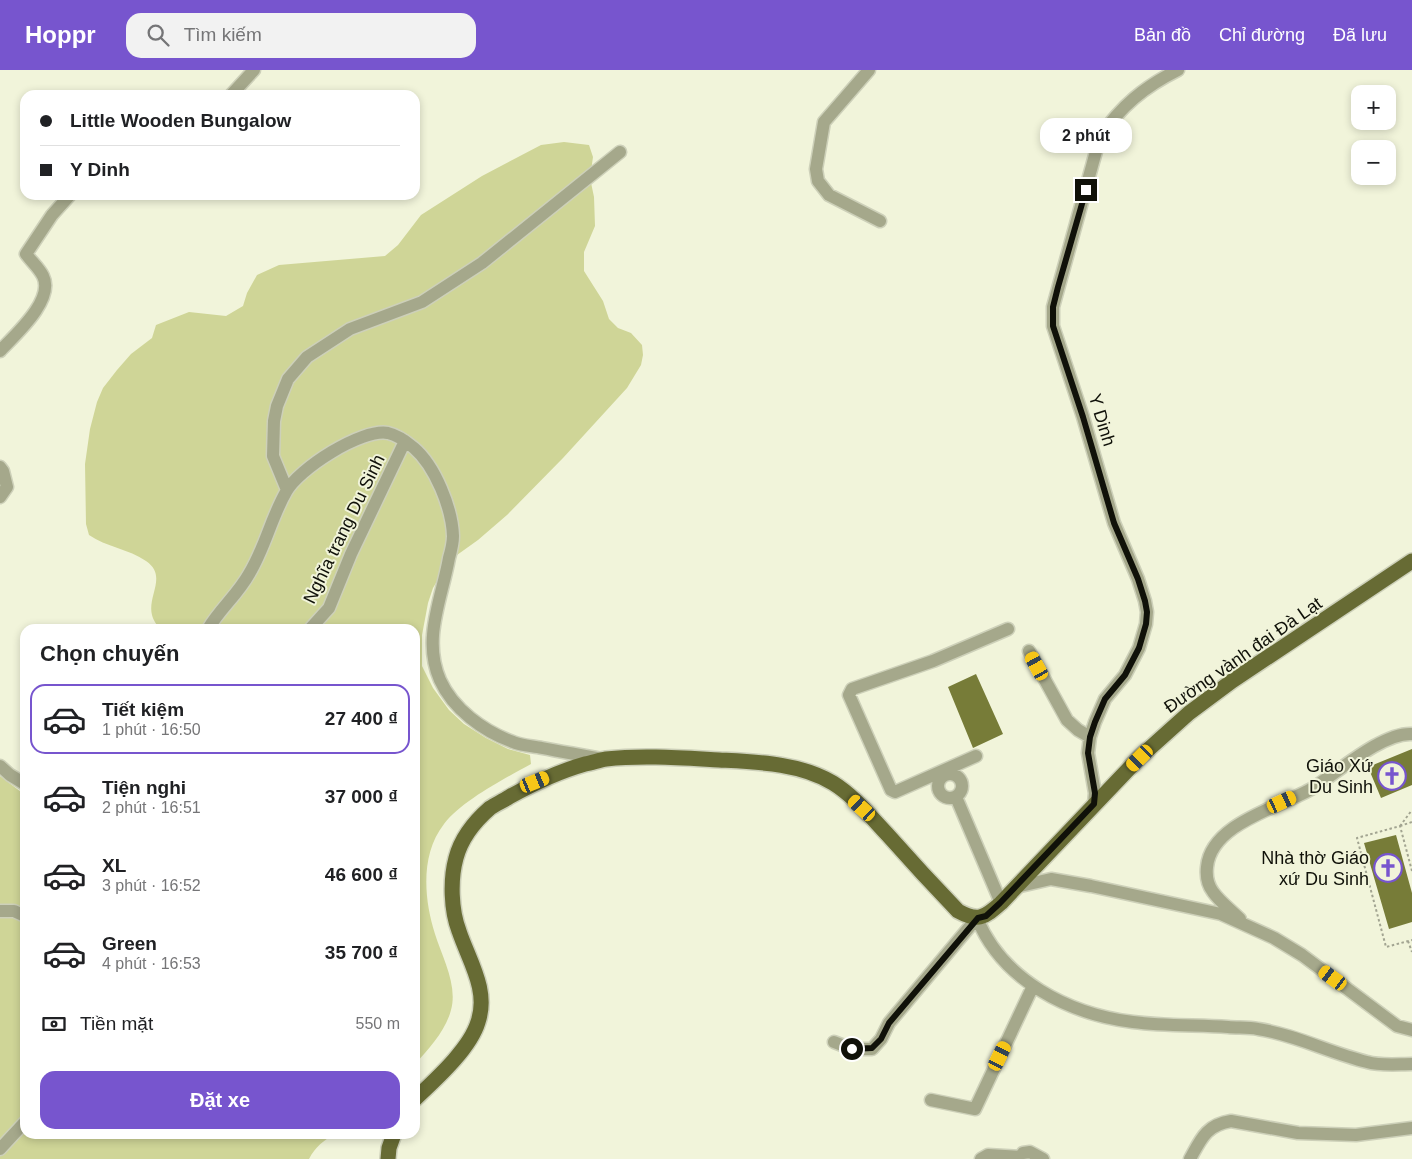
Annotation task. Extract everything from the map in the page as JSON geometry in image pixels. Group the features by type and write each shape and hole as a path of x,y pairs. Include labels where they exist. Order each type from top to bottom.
{"main road":[{"name":"Đường vành đai Đà Lạt","path":"978,918 986,916 1000,903 1094,804 1164,735 1210,697 1412,561"},
{"path":"420,1095 446,1069 471,1038 478,1024 481,1010 482,996 476,970 458,929 453,903 452,876 456,857 465,836 490,809 535,782 563,770 604,759 666,757 747,761 804,770 833,783 862,808 958,911 969,917 978,918"},
{"path":"388,1159 392,1139"}],"street":[{"path":"236,90 254,70"},
{"path":"869,70 824,122 816,169 818,181 829,195 880,221"},
{"name":"Y Dinh","path":"1094,804 1095,793 1088,753 1090,737 1105,699 1125,675 1139,648 1146,624 1147,612 1138,579 1114,523 1083,417 1053,326 1053,307 1100,137 1114,117 1133,99 1156,81 1178,70"},
{"path":"287,490 273,456 274,421 277,406 288,379 307,357 350,329 422,302 482,263 620,152"},
{"path":"0,351 37,312 44,291 44,277 26,254 52,215 66,200"},
{"path":"212,624 248,576 263,549 271,521 287,490 304,471 352,442 370,435 387,433 405,441 423,456 443,492 450,513 453,536 437,605 432,638 433,659 440,680 461,710 486,729 514,743 604,759"},
{"name":"Nghĩa trang Du Sinh","path":"315,624 329,608 351,554 405,441"},
{"path":"0,467 3,471 7,487 0,497"},
{"path":"976,756 943,774 895,792 891,790 849,695 852,689 934,661 1008,629"},
{"path":"1029,651 1068,720 1078,730 1090,737"},
{"path":"1250,927 1213,892 1206,878 1208,860 1220,838 1268,809 1310,789 1364,752 1391,737 1412,734"},
{"path":"0,766 20,781"},
{"path":"943,774 938,783 938,790 942,796 956,797 1000,903"},
{"path":"1016,887 1051,879 1220,914 1274,938 1302,955 1397,1026 1412,1030"},
{"path":"0,911 14,911 20,914"},
{"path":"834,1042 852,1049 872,1048 881,1039 889,1023 978,918 991,946 1014,971 1033,986 1068,1005 1105,1017 1134,1022 1258,1029 1297,1038 1368,1063 1412,1064"},
{"path":"931,1100 975,1109 1033,986"},
{"path":"1190,1159 1203,1134 1220,1123 1231,1122 1298,1133 1356,1135 1412,1128"},
{"path":"0,1149 20,1127"},
{"path":"985,1158 1020,1158 1023,1154 1030,1152 1042,1159"}],"path":[{"path":"1400,826 1412,810"},
{"path":"1412,822 1357,838 1386,947 1412,940"},
{"path":"1400,826 1412,871"},
{"path":"1408,942 1412,952"}],"green space":[{"path":"564,142 589,145 593,157 590,178 594,197 595,226 584,252 584,271 603,301 609,319 618,328 631,333 642,345 643,355 641,365 627,388 563,458 507,515 457,555 443,571 433,588 428,603 422,635 422,666 433,688 449,710 464,724 508,749 530,755 531,764 473,798 452,815 436,836 431,849 426,878 428,906 435,934 451,981 453,1000 445,1025 420,1058 420,624 156,624 151,608 156,580 156,573 152,567 139,557 89,535 86,524 85,464 90,429 103,388 131,354 152,338 156,325 189,312 226,316 243,306 247,293 257,275 279,265 385,256 398,245 421,215 482,176 541,145"},
{"path":"0,776 20,791 20,1139 327,1139 320,1144 309,1159 0,1159"}],"building":[{"path":"976,674 1003,734 973,748 948,687"},
{"name":"Giáo Xứ Du Sinh","path":"1412,749 1412,785 1381,798 1368,767"},
{"name":"Nhà thờ Giáo xứ Du Sinh","path":"1396,835 1412,893 1412,922 1389,929 1364,843"}],"place":[{"name":"Giáo Xứ Du Sinh","path":"1392,776"},
{"name":"Nhà thờ Giáo xứ Du Sinh","path":"1388,868"}],"route":[{"path":"852,1049 872,1048 881,1039 889,1023 978,918 986,916 1000,903 1094,804 1095,793 1088,753 1090,737 1105,699 1125,675 1139,648 1146,624 1147,612 1145,601 1138,579 1114,523 1083,417 1053,326 1053,307 1086,190"}]}
